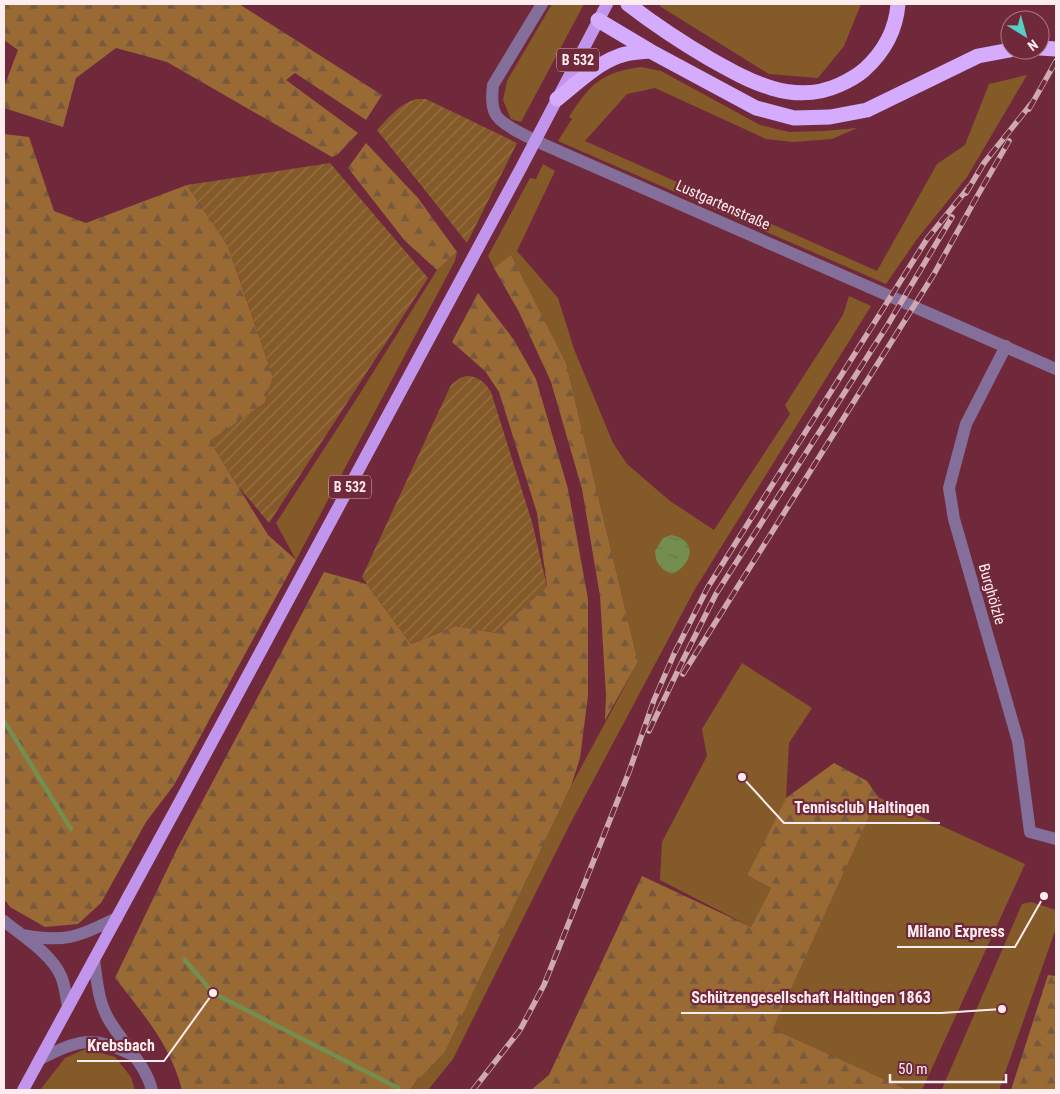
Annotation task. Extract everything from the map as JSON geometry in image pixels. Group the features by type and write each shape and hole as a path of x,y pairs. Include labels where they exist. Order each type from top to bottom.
{"highway":[{"path":"628,4 686,45 755,83 775,90 812,93 830,89 860,73 887,42 897,16 898,4"},
{"path":"598,20 650,51 756,108 794,118 830,117 867,110 978,56 1000,52"},
{"path":"554,106 604,63 634,52 650,51"}],"main road":[{"name":"B 532","path":"24,1088 521,168 607,4"}],"street":[{"name":"Lustgartenstraße","path":"542,4 493,85 492,100 495,115 506,126 563,153 1056,369"},
{"name":"Burghölzle","path":"1006,346 966,424 949,488 954,519 1018,741 1030,832 1056,839"},
{"path":"22,934 45,939 61,939 90,930 117,918"},
{"path":"4,921 22,934 57,968 61,976 68,1007"},
{"path":"94,960 102,1006 108,1020 146,1073 152,1090"},
{"path":"40,1059 66,1046 99,1041 133,1055"}],"shaded area":[{"path":"552,4 584,4 521,122 511,119 503,100 507,81"},
{"path":"659,4 861,4 844,46 818,78 769,74"},
{"path":"641,67 661,71 760,125 789,132 857,128 832,139 793,142 766,139 655,88 627,94 585,141 877,271 937,164 965,145 989,84 1027,75 967,177 917,239 886,284 558,141 572,119 569,117 591,88 616,72"},
{"path":"416,99 426,99 517,143 467,243 377,130 399,108"},
{"path":"330,163 428,278 269,523 238,486 210,441 265,403 273,377 228,246 187,185"},
{"path":"543,164 555,171 517,251 558,298 574,349 613,443 627,464 670,501 714,530 790,414 785,405 843,315 849,296 871,306 695,589 569,826 453,1059 428,1090 409,1090 445,1052 571,786 638,662 566,363 511,256 494,268 488,256 530,178 536,179"},
{"path":"457,252 455,261 296,560 276,523 437,270"},
{"path":"466,376 481,380 491,392 532,522 547,586 496,633 456,626 411,644 362,577 451,385"},
{"path":"742,663 812,708 789,743 786,798 747,875 771,888 751,927 660,880 662,842 707,756 702,729"},
{"path":"878,797 1025,864 922,1090 908,1090 773,1029"},
{"path":"1031,902 1056,910 1056,928 999,1090 942,1089 1022,904"},
{"path":"86,1049 115,1057 131,1077 135,1090 40,1090 65,1058"}],"green space":[{"path":"4,4 239,4 382,95 366,120 295,73 286,80 358,133 337,155 332,157 167,62 116,48 76,78 63,127 4,108 4,87 18,50 4,40"},
{"path":"4,134 29,137 54,211 86,223 187,185 228,246 273,377 265,403 210,441 268,535 296,560 174,785 146,822 101,903 78,924 45,927 10,907 4,899"},
{"path":"366,143 418,198 457,252 437,270 405,241 348,168"},
{"path":"511,255 566,363 638,662 605,720 606,695 600,596 582,489 551,382 519,312 494,268"},
{"path":"478,293 514,340 536,379 568,489 588,599 588,696 580,758 571,786 445,1052 409,1090 182,1090 171,1058 163,1044 146,1018 115,978 177,849 324,572 367,584 411,644 456,626 496,633 547,586 537,513 499,392 485,371 452,342"},
{"path":"834,763 867,781 878,797 773,1029 908,1090 531,1090 549,1075 642,876 751,927 771,888 747,875 786,798"},
{"path":"1048,975 1056,976 1056,1090 1011,1090"}],"water":[{"path":"671,535 686,542 690,553 684,565 672,574 659,566 655,551 663,538"}],"waterway":[{"path":"4,721 71,829"},
{"path":"185,960 213,993 398,1088"}],"railway":[{"path":"1029,109 1056,61"},
{"path":"966,193 984,163 1031,104"},
{"path":"683,674 934,274 1009,141"},
{"path":"473,1090 520,1030 544,985 629,772 654,700 674,654 708,587 927,239 969,187"},
{"path":"649,731 716,594 887,326 952,217"}],"place":[{"name":"Tennisclub Haltingen","path":"742,777"},
{"name":"Milano Express","path":"1044,896"},
{"name":"Krebsbach","path":"213,993"},
{"name":"Schützengesellschaft Haltingen 1863","path":"1002,1009"}]}
